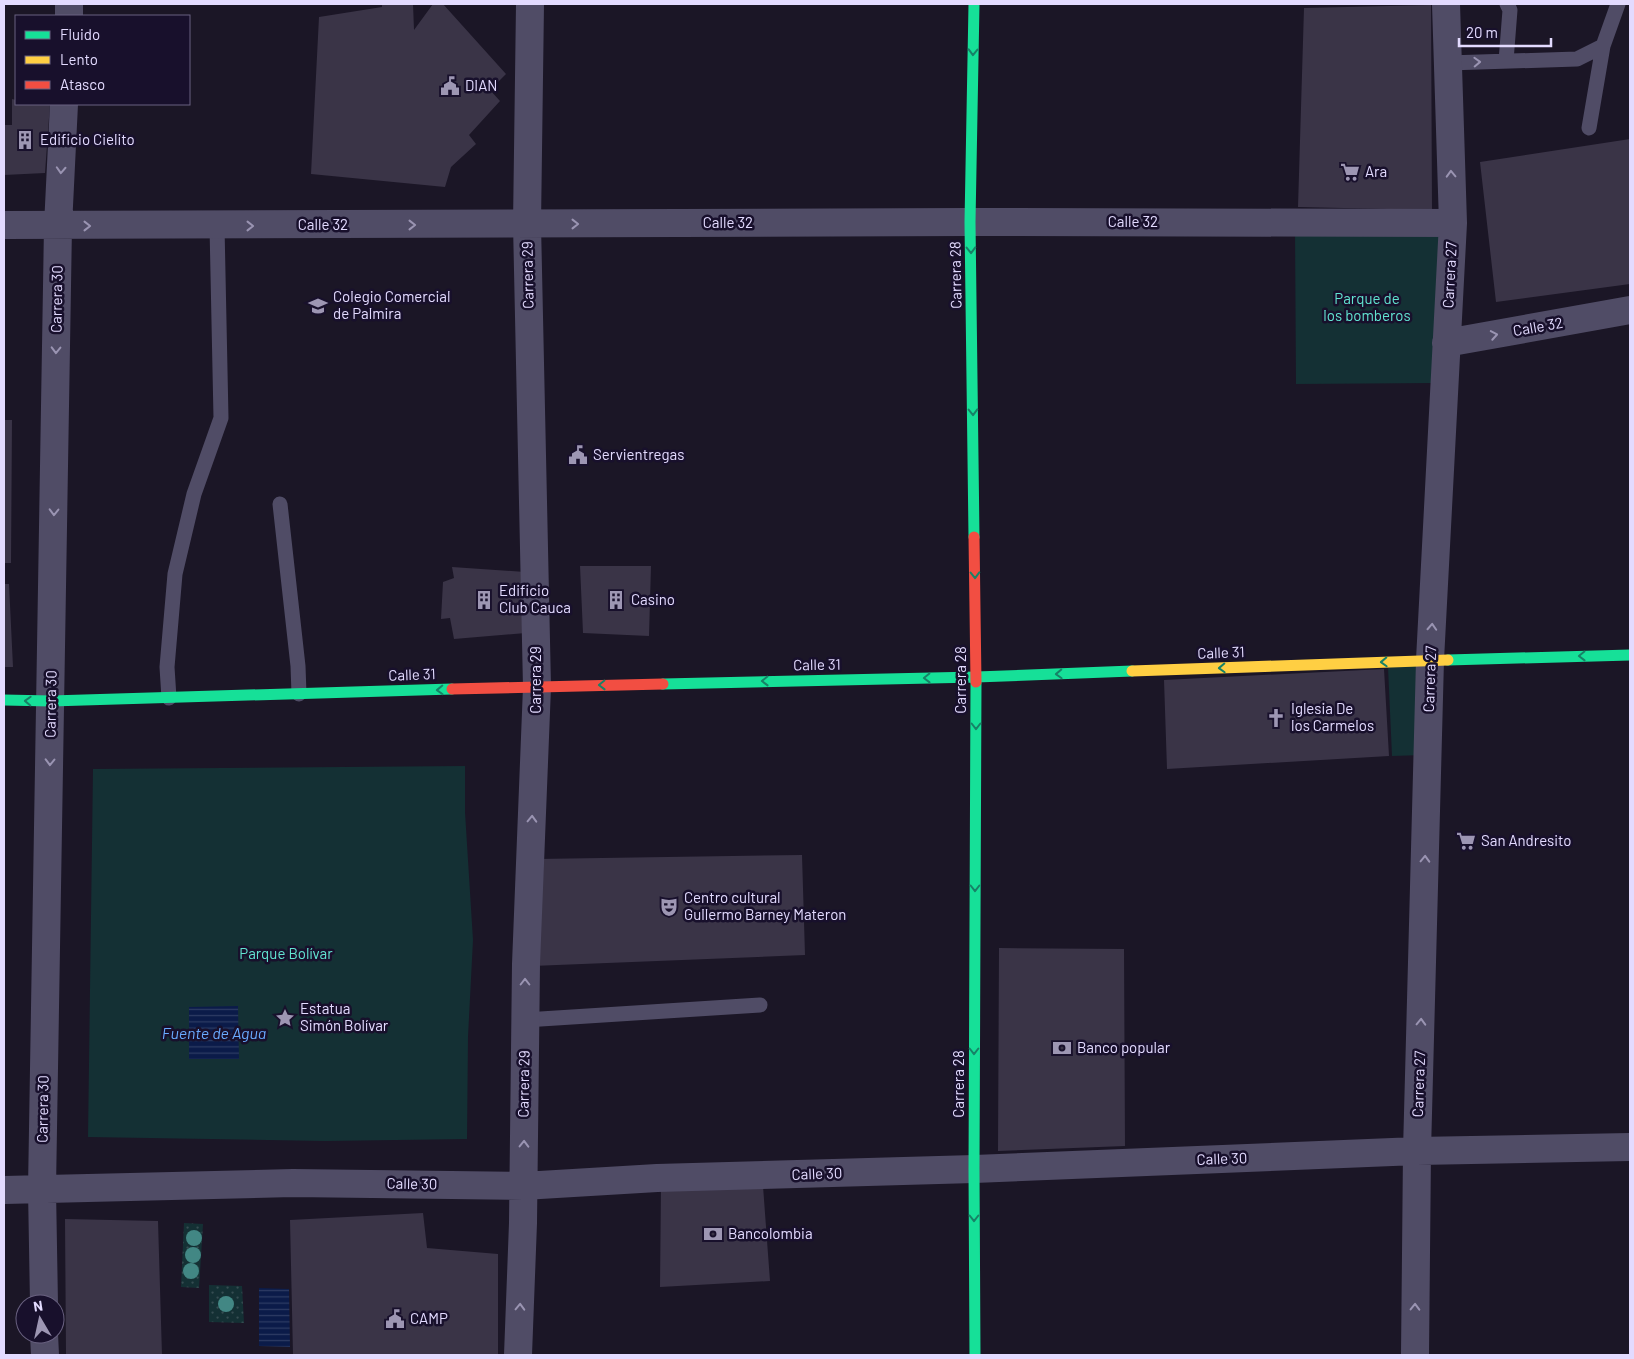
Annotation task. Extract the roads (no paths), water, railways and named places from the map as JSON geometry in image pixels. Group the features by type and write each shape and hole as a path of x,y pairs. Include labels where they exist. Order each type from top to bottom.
{"main road":[{"name":"Carrera 28","path":"974,4 970,222 976,677 974,1355"},
{"name":"Calle 31","path":"4,700 51,701 976,677 1430,660 1630,655"}],"street":[{"name":"Carrera 29","path":"518,1355 523,1223 526,964 538,687 527,224 530,4"},
{"name":"Carrera 27","path":"1415,1355 1417,1151 1430,660 1453,222 1446,4"},
{"name":"Carrera 30","path":"44,1294 42,1188 58,226 64,105"},
{"name":"Calle 32","path":"4,225 1453,222"},
{"name":"Calle 32","path":"1446,343 1630,310"},
{"name":"Calle 30","path":"4,1190 293,1183 523,1186 657,1178 974,1169 1417,1151 1630,1147"}],"lane":[{"path":"1506,61 1510,10 1507,4"},
{"path":"1589,128 1603,46 1618,4"},
{"path":"1448,63 1577,59 1603,46"},
{"path":"169,698 167,667 176,574 194,494 221,418 217,226"},
{"path":"280,504 298,666 299,694"},
{"path":"525,1020 760,1005"}],"water":[{"name":"Fuente de Agua","path":"238,1006 239,1059 189,1059 189,1007"},
{"path":"259,1288 289,1289 290,1347 259,1346"}],"place":[{"name":"DIAN","path":"450,86"},
{"name":"Edificio Cielito","path":"25,140"},
{"name":"Ara","path":"1350,172"},
{"name":"Colegio Comercial de Palmira","path":"318,306"},
{"name":"Servientregas","path":"578,455"},
{"name":"Edificio Club Cauca","path":"484,600"},
{"name":"Casino","path":"616,600"},
{"name":"Iglesia De los Carmelos","path":"1276,718"},
{"name":"San Andresito","path":"1466,841"},
{"name":"Centro cultural Gullermo Barney Materon","path":"669,907"},
{"name":"Estatua Simón Bolívar","path":"285,1018"},
{"name":"Banco popular","path":"1062,1048"},
{"name":"Bancolombia","path":"713,1234"},
{"name":"CAMP","path":"395,1319"}],"park label":[{"name":"Parque de los bomberos","path":"1367,308"},
{"name":"Parque Bolívar","path":"286,954"}]}
